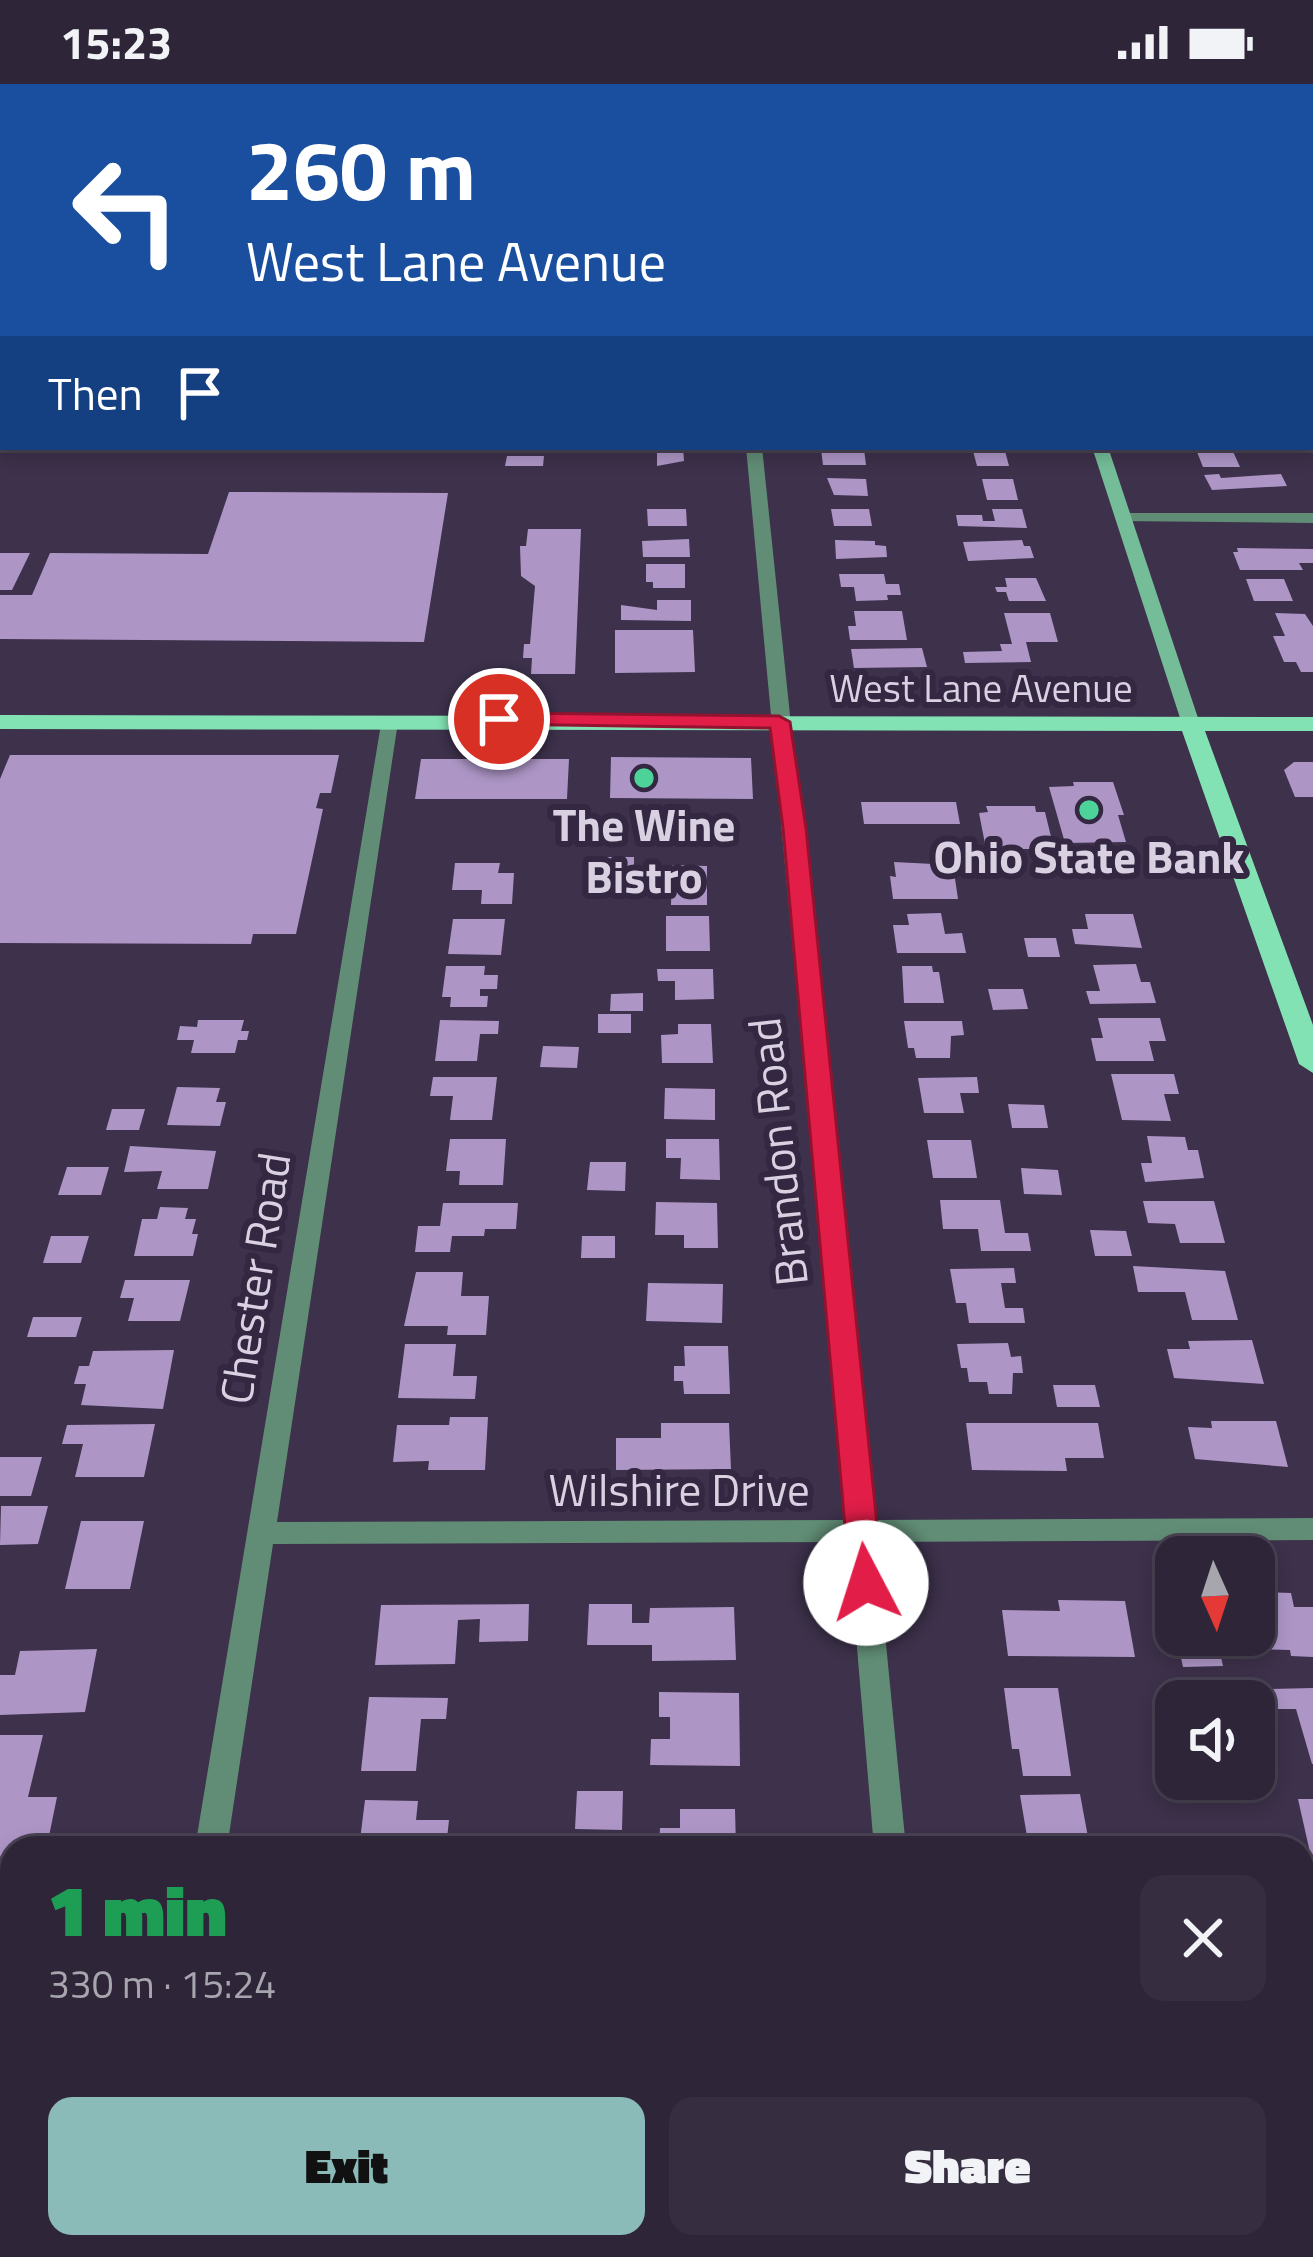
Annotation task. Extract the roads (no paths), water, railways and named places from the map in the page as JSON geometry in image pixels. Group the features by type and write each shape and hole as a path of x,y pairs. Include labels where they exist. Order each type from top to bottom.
{"main road":[{"path":"1101,450 1191,724 1313,1064"},
{"name":"West Lane Avenue","path":"0,722 1313,724"}],"street":[{"name":"Brandon Road","path":"754,450 889,1836"},
{"path":"1124,518 1313,518"},
{"name":"Chester Road","path":"214,1836 389,722"},
{"name":"Wilshire Drive","path":"262,1533 1313,1528"}],"place":[{"name":"The Wine Bistro","path":"644,778"},
{"name":"Ohio State Bank","path":"1089,810"}]}
